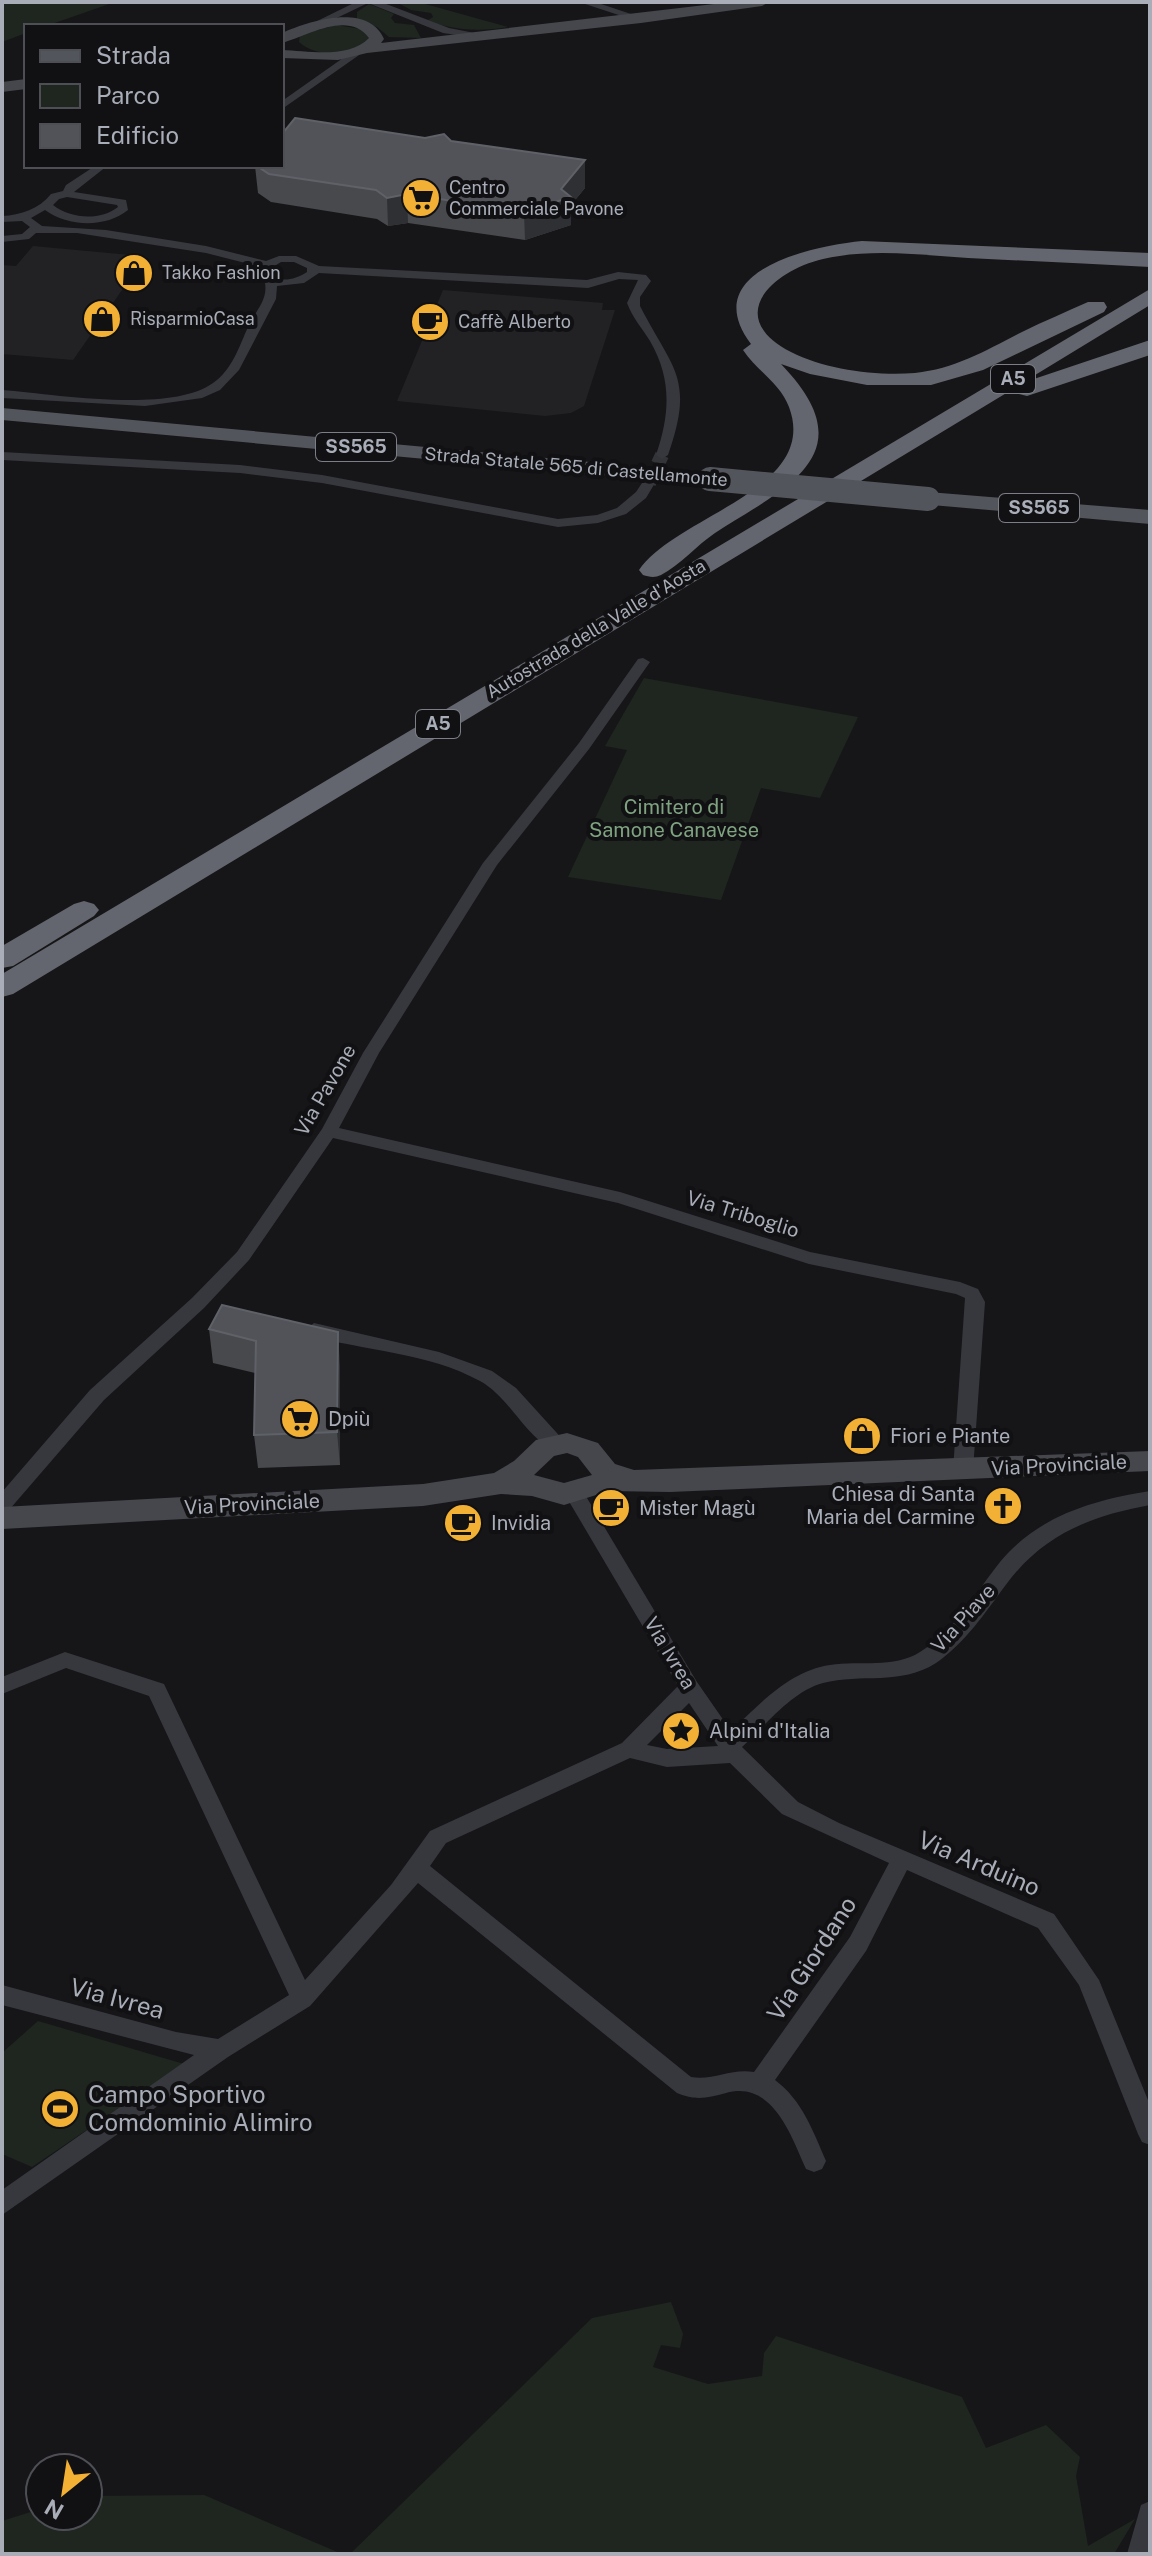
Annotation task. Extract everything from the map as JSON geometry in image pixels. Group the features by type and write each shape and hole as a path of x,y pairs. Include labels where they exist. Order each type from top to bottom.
{"highway":[{"path":"652,570 680,545 772,489 803,455 807,431 796,397 742,338 731,319 738,289 764,267 816,247 870,241 1150,260"},
{"path":"1097,307 1027,338 985,363 950,374 910,380 868,379 804,365 761,340 754,333 746,314 749,297 771,273 800,259 836,250 901,248 1111,255 1150,253"},
{"name":"Autostrada della Valle d'Aosta","path":"2,959 1150,275"},
{"name":"Autostrada della Valle d'Aosta","path":"2,987 1150,296"},
{"path":"875,462 936,437 1010,396 1150,347"}],"main road":[{"path":"284,54 338,56 428,42 641,19 762,2"},
{"path":"284,38 316,24 353,23 369,28 377,36 399,42 428,42"},
{"path":"299,30 294,34 292,43 309,53"},
{"path":"362,51 375,43 377,36"},
{"path":"2,87 24,84"},
{"name":"Strada Statale 565 di Castellamonte","path":"2,414 1150,517"},
{"path":"545,1489 533,1476 541,1446 579,1445 595,1456 587,1481"},
{"name":"Via Provinciale","path":"501,1483 541,1446"},
{"name":"Via Provinciale","path":"2,1518 423,1495 501,1483 545,1489 587,1481 1150,1461"}],"street":[{"path":"372,2 447,31 485,36"},
{"path":"584,2 641,19"},
{"path":"353,23 349,16 358,4"},
{"path":"316,24 358,4"},
{"path":"284,105 362,51"},
{"path":"304,91 318,76 319,70 309,53"},
{"path":"67,194 70,187 99,168"},
{"path":"24,218 34,210 47,206 55,196 67,194 122,202 124,208 114,217 96,220 55,213 47,206"},
{"path":"2,219 24,218 35,223 35,230"},
{"path":"2,239 17,239 35,230 59,227 236,255 264,264 279,259 296,259 309,263 314,269"},
{"path":"264,264 259,272 270,281 303,280 314,269 471,275 588,284 618,275 642,277 645,281 633,297 633,304 651,332 673,378 677,400 674,426 662,455"},
{"path":"2,394 164,403 198,397 216,387 237,365 271,299 270,281"},
{"path":"2,456 240,469 322,479 558,523 594,521 621,513 637,502 649,483"},
{"name":"Via Pavone","path":"2,1505 97,1395 206,1304 243,1256 329,1131 371,1053 491,863 584,746 643,662"},
{"name":"Via Triboglio","path":"329,1131 620,1198 809,1258 945,1285 972,1294 976,1302 963,1470"},
{"path":"289,1324 475,1369 503,1386 524,1408 541,1446"},
{"name":"Via Ivrea","path":"587,1481 690,1688 733,1750"},
{"name":"Via Piave","path":"733,1750 802,1683 820,1675 907,1669 932,1654 976,1611 1009,1564 1044,1531 1060,1522 1117,1503 1150,1498"},
{"path":"2,1686 65,1660 157,1690 302,1999"},
{"path":"2,2204 220,2050 302,1999 399,1892 438,1837 629,1749 690,1688"},
{"path":"629,1749 667,1758 733,1750"},
{"name":"Via Arduino","path":"733,1750 790,1808 1046,1921 1088,1980 1150,2134"},
{"name":"Via Giordano","path":"759,2084 858,1944 902,1859"},
{"path":"416,1868 685,2086 708,2091 734,2081 759,2084 785,2103 799,2123 814,2161"},
{"name":"Via Ivrea","path":"2,1995 176,2042 220,2050"},
{"path":"1140,2554 1150,2514"}],"shaded area":[{"path":"33,246 141,256 143,260 73,360 2,354 2,265 16,266"},
{"path":"443,290 603,303 602,310 615,310 584,406 571,413 545,416 397,401"}],"green space":[{"path":"2,2 115,2 52,24 24,24 24,34 2,42"},
{"path":"396,2 418,2 508,27 477,30 447,26 427,21 433,17 431,13 411,10"},
{"path":"369,4 394,14 391,18 395,23 414,25 421,38 389,37 377,27 357,19 357,12"},
{"path":"336,25 361,29 370,38 354,49 335,53 316,51 299,42 300,35"},
{"name":"Cimitero di Samone Canavese","path":"644,678 858,717 820,798 761,788 721,900 568,877 627,750 605,746"},
{"name":"Campo Sportivo Comdominio Alimiro","path":"38,2021 184,2064 32,2167 2,2154 2,2053"},
{"path":"671,2302 683,2334 680,2348 661,2345 653,2367 708,2384 762,2376 764,2353 776,2336 962,2397 986,2448 1046,2425 1080,2457 1076,2476 1088,2546 1135,2519 1114,2554 350,2554 592,2318"},
{"path":"204,2495 342,2554 2,2554 2,2521 24,2514 24,2532 104,2532 104,2496"}],"building":[{"path":"295,118 425,138 444,134 451,141 585,160 561,189 571,197 524,212 407,194 387,198 376,190 269,174 260,168 284,168 284,132"},
{"path":"222,1305 338,1332 337,1432 254,1435 256,1341 209,1329"}],"tunnel":[{"path":"649,483 662,455"}],"place":[{"name":"Centro Commerciale Pavone","path":"421,198"},
{"name":"Takko Fashion","path":"134,273"},
{"name":"RisparmioCasa","path":"102,319"},
{"name":"Caffè Alberto","path":"430,322"},
{"name":"Dpiù","path":"300,1419"},
{"name":"Fiori e Piante","path":"862,1436"},
{"name":"Chiesa di Santa Maria del Carmine","path":"1003,1506"},
{"name":"Mister Magù","path":"611,1508"},
{"name":"Invidia","path":"463,1523"},
{"name":"Alpini d'Italia","path":"681,1731"},
{"name":"Campo Sportivo Comdominio Alimiro","path":"60,2109"}]}
